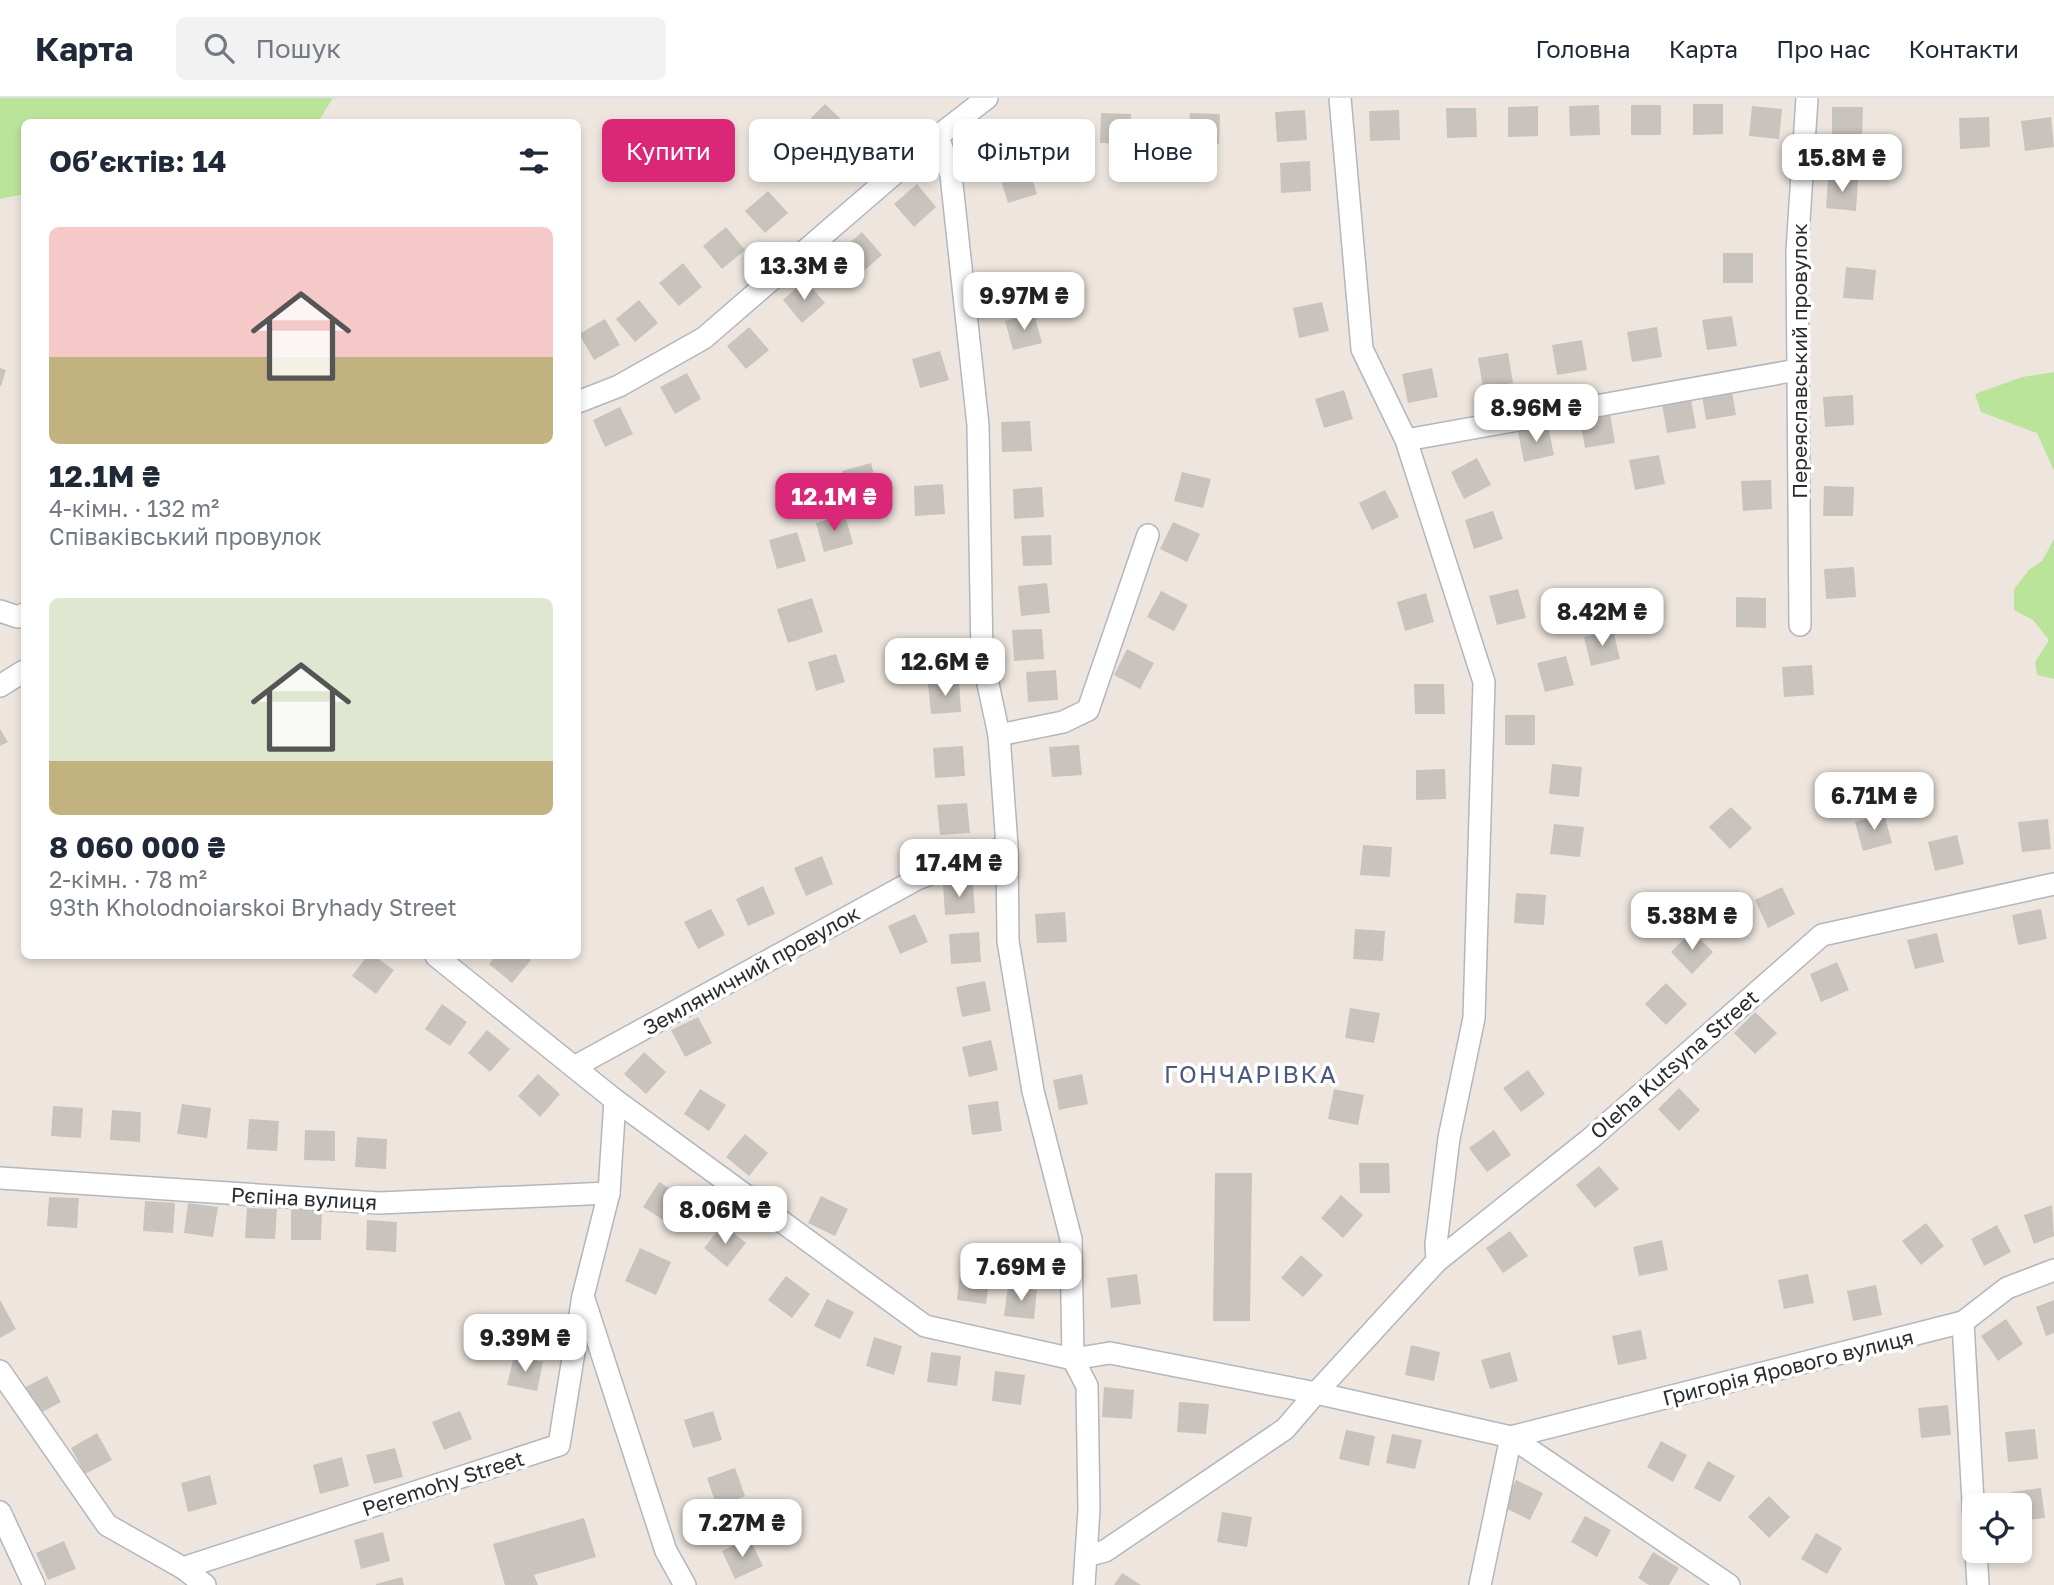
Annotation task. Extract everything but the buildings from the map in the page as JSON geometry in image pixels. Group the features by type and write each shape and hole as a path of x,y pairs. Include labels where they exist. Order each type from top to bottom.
{"street":[{"path":"939,135 988,98"},
{"path":"1340,98 1362,349 1406,440 1485,682 1474,1018 1448,1138 1436,1244 1437,1261"},
{"name":"Переяславський провулок","path":"1800,625 1797,251 1807,98"},
{"path":"939,139 951,176 977,411 982,656 999,735 1007,846 1008,941 1033,1091 1071,1239 1073,1359 1087,1386 1089,1510 1084,1585"},
{"path":"581,401 619,386 704,338 885,182"},
{"path":"1406,440 1797,370"},
{"path":"999,735 1062,722 1088,710 1148,535"},
{"path":"0,686 21,673"},
{"name":"Земляничний провулок","path":"574,1067 917,879 1007,846"},
{"name":"Oleha Kutsyna Street","path":"1086,1556 1105,1551 1285,1429 1437,1261 1590,1139 1822,935 2054,884"},
{"path":"440,959 615,1100 925,1326 1073,1359 1110,1353 1316,1393 1511,1437 1730,1585"},
{"name":"Peremohy Street","path":"183,1568 559,1445 583,1296 609,1193 615,1100"},
{"name":"Рєпіна вулиця","path":"0,1178 379,1203 609,1193"},
{"name":"Григорія Ярового вулиця","path":"1511,1437 1962,1322 2007,1288 2054,1270"},
{"path":"583,1296 666,1551 685,1585"},
{"path":"1962,1322 1972,1493"},
{"path":"0,1371 107,1525 183,1568 205,1585"},
{"path":"1480,1585 1511,1437"},
{"path":"0,1512 34,1585"},
{"path":"1977,1563 1978,1585"}],"green space":[{"path":"0,98 333,98 320,119 21,119 21,195 0,199"},
{"path":"2054,372 2054,471 2037,433 1981,412 1975,394 2022,377"},
{"path":"2054,539 2054,679 2037,675 2035,662 2049,640 2033,620 2014,610 2014,589 2029,570 2042,561"}],"district":[{"name":"ГОНЧАРІВКА","path":"1251,1073"}]}
